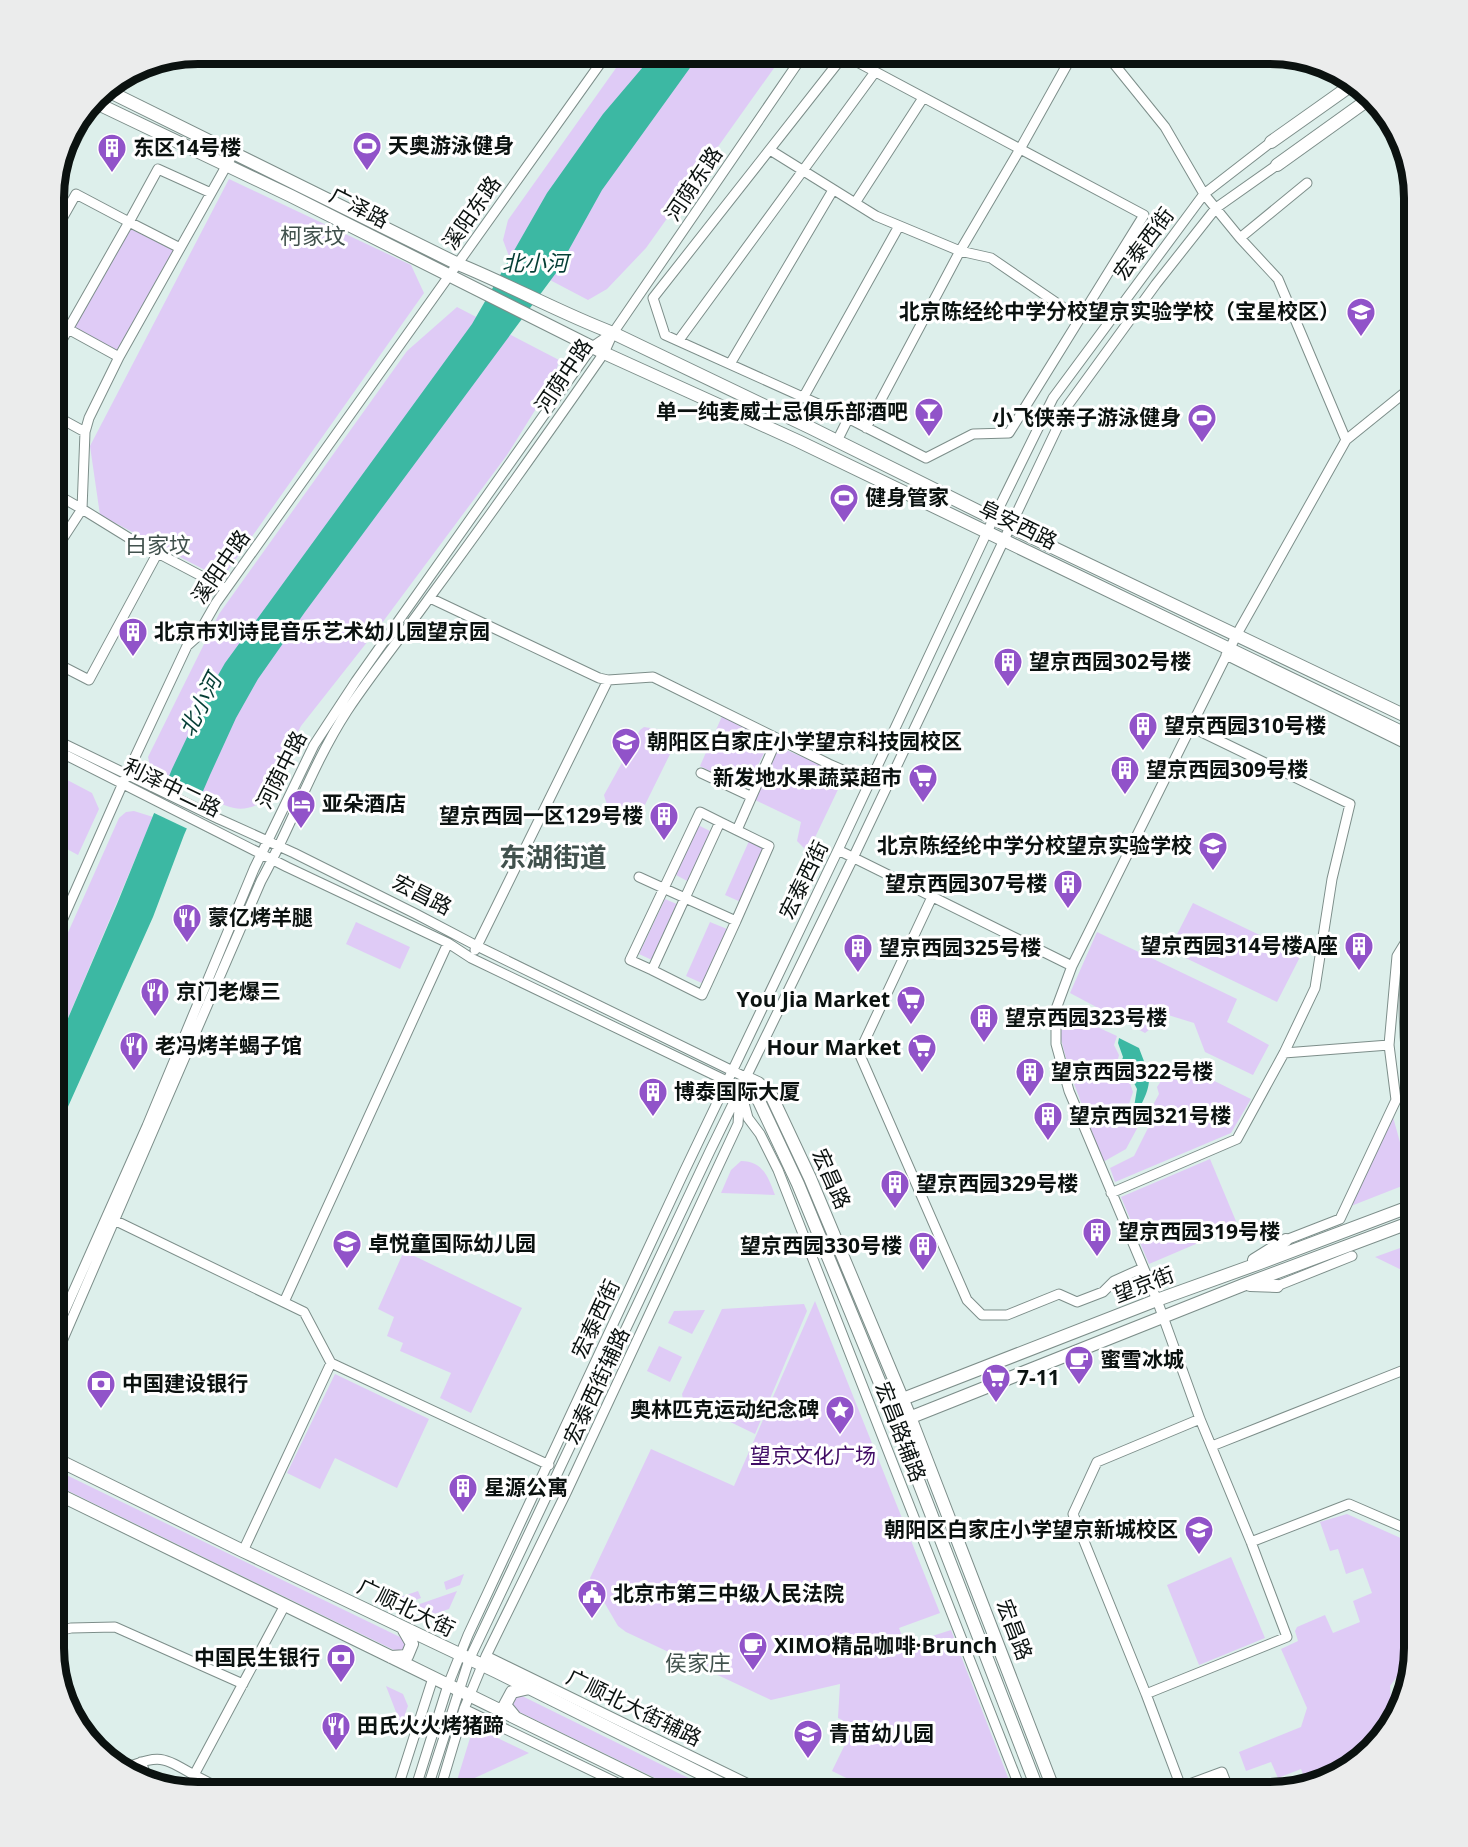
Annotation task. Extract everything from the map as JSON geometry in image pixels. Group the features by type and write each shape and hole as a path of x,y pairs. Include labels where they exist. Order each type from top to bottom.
{"main road":[{"path":"1271,142 1346,89"},
{"name":"广泽路","path":"114,95 450,276 598,350"},
{"path":"1277,165 1363,103"},
{"name":"广泽路","path":"104,104 613,333"},
{"name":"阜安西路","path":"613,333 993,519 1404,715"},
{"name":"阜安西路","path":"598,350 798,441 1004,540 1228,652 1404,733"},
{"name":"宏昌路","path":"743,1082 758,1083 765,1088 776,1104 810,1178 910,1416 1051,1782"},
{"name":"宏昌路","path":"743,1082 765,1111 802,1195 889,1405 1035,1782"},
{"name":"望京街","path":"889,1405 1157,1300 1404,1209"},
{"name":"望京街","path":"896,1423 1243,1284 1404,1225"},
{"path":"1238,1271 1286,1240"},
{"path":"1243,1284 1277,1286"},
{"name":"广顺北大街","path":"64,1463 464,1658 484,1661 529,1688 718,1782"},
{"path":"64,1497 647,1782"},
{"path":"390,1657 407,1656 412,1644 404,1629"},
{"path":"516,1718 505,1705 512,1692 529,1688"}],"street":[{"name":"溪阳东路","path":"450,276 599,65"},
{"name":"河荫东路","path":"613,333 796,65"},
{"path":"836,65 653,298 665,335 848,419 926,458 973,434 1009,433 1144,215 862,65"},
{"path":"866,428 960,251 1067,65"},
{"path":"1115,65 1165,127 1204,194 1278,279 1346,440"},
{"path":"679,340 875,72"},
{"path":"855,203 923,98"},
{"name":"宏泰西街","path":"458,1690 464,1658 549,1465 732,1071 993,519 1053,399 1204,194 1271,142"},
{"path":"770,150 876,216 960,251 991,258 1080,319"},
{"path":"65,535 82,509 85,432 88,418 119,357 230,159"},
{"name":"宏泰西街","path":"464,1658 853,858 1068,405 1156,284 1216,208 1277,165"},
{"path":"65,331 158,169 211,194"},
{"path":"1240,238 1307,183"},
{"path":"730,364 833,190"},
{"path":"65,214 76,194 180,248"},
{"path":"803,398 899,226"},
{"name":"溪阳中路","path":"65,915 187,646 196,638 226,589 450,276"},
{"path":"68,329 119,357"},
{"name":"河荫中路","path":"64,1312 147,1126 262,854 303,766 332,717 598,350 613,333"},
{"name":"河荫中路","path":"64,1336 261,881 280,847 318,761 366,684 430,598 598,350"},
{"path":"1146,1694 1287,1637 1200,1419 1157,1300 1069,1091 1056,1044 1056,1009 1072,966 1237,634 1346,440 1404,393"},
{"path":"837,441 848,419"},
{"path":"65,421 85,432"},
{"path":"65,499 157,554 226,589"},
{"path":"65,667 89,680 157,554"},
{"path":"430,598 599,678 608,680 652,677 870,782"},
{"path":"1228,652 1404,743"},
{"path":"471,958 608,680"},
{"path":"1111,1193 1237,1139 1284,1053 1315,988 1332,879 1350,804 1191,727"},
{"path":"737,830 777,739"},
{"name":"利泽中二路","path":"65,744 280,847"},
{"name":"利泽中二路","path":"65,754 273,860"},
{"path":"701,773 750,796"},
{"path":"700,812 737,830 770,846 702,995 630,960 700,812"},
{"path":"652,970 720,822"},
{"name":"宏昌路","path":"280,847 732,1071 743,1082"},
{"path":"838,850 1072,966"},
{"name":"宏昌路","path":"273,860 448,943 471,958 728,1082 743,1082"},
{"path":"639,877 736,921"},
{"path":"932,897 859,1053 967,1300 982,1315 1007,1315 1059,1294 1077,1302 1103,1293 1114,1281 1143,1268"},
{"path":"284,1302 448,943"},
{"path":"1286,1240 1340,1219 1396,1100 1389,1046 1397,956 1404,944"},
{"path":"1284,1053 1389,1046"},
{"name":"宏泰西街辅路","path":"458,1690 484,1661 566,1493 738,1124 743,1082"},
{"name":"宏昌路辅路","path":"743,1082 748,1118 760,1134 782,1180 1018,1782"},
{"path":"114,1220 304,1312 331,1363 549,1465"},
{"path":"1277,1286 1352,1256"},
{"path":"243,1551 331,1363"},
{"path":"1212,1446 1404,1370"},
{"path":"1178,1782 1146,1694 1073,1514 1097,1461 1200,1419"},
{"path":"1251,1542 1349,1504 1404,1528"},
{"path":"194,1774 285,1605"},
{"path":"64,1630 115,1627 243,1684"},
{"name":"广顺北大街辅路","path":"484,1661 743,1782"},
{"path":"399,1782 432,1678"},
{"path":"442,1782 464,1708 458,1690"},
{"path":"419,1782 458,1690"},
{"path":"429,1782 458,1690"},
{"path":"464,1708 615,1782"},
{"path":"132,1765 156,1757 170,1761 209,1782"},
{"path":"141,1762 145,1771"},
{"path":"1194,1782 1222,1772 1226,1782"}],"green space":[{"path":"618,65 776,65 646,248 607,289 588,300 510,259 503,240 508,220"},
{"path":"229,179 411,265 424,293 222,579 100,515 90,446"},
{"path":"129,224 177,249 117,355 72,331"},
{"path":"457,307 559,360 554,380 507,455 379,627 301,726 261,803 241,809 224,805 151,769 148,757 219,614 407,351"},
{"path":"65,508 65,508 69,534 65,541"},
{"path":"723,714 767,736 769,743 746,789 700,766"},
{"path":"644,727 663,730 676,742 638,819 620,818 608,806 604,795 640,730"},
{"path":"779,747 845,775 808,852 797,841 801,822 755,800"},
{"path":"65,779 92,793 99,809 78,855 65,848"},
{"path":"134,811 153,817 64,1026 64,940 119,818 126,812"},
{"path":"698,825 712,832 689,882 676,875"},
{"path":"749,841 766,848 743,903 725,895"},
{"path":"665,899 679,905 654,961 639,954"},
{"path":"1193,903 1301,955 1277,1002 1169,950"},
{"path":"356,922 410,947 400,969 346,944"},
{"path":"710,922 727,929 704,984 686,976"},
{"path":"1097,932 1237,999 1227,1022 1269,1045 1253,1075 1205,1052 1194,1023 1168,1015 1145,1033 1070,993"},
{"path":"1062,1011 1117,1036 1114,1045 1119,1055 1115,1071 1123,1081 1130,1083 1133,1092 1127,1110 1141,1121 1126,1149 1103,1162 1069,1070 1061,1039"},
{"path":"1194,1071 1251,1099 1231,1133 1115,1182 1110,1168 1134,1156 1156,1112 1153,1105 1159,1094 1157,1087 1163,1078 1179,1080"},
{"path":"1393,1117 1404,1157 1402,1186 1351,1206"},
{"path":"1210,1159 1238,1226 1149,1264 1121,1197"},
{"path":"741,1161 755,1164 764,1171 775,1195 721,1193 731,1170"},
{"path":"1404,1247 1404,1271 1375,1257"},
{"path":"404,1251 522,1308 471,1413 440,1398 451,1373 400,1351 403,1343 387,1336 394,1317 378,1309"},
{"name":"望京文化广场","path":"815,1301 940,1613 899,1628 908,1652 926,1647 923,1639 951,1630 1010,1782 854,1782 832,1771 854,1726 838,1718 840,1684 771,1700 626,1632 618,1626 590,1578 651,1449 734,1486"},
{"path":"804,1304 807,1311 755,1434 683,1399 682,1394 722,1309"},
{"path":"705,1310 692,1334 668,1323 674,1311"},
{"path":"659,1346 682,1357 670,1382 647,1371"},
{"path":"335,1374 429,1419 397,1488 335,1458 320,1489 287,1473"},
{"path":"64,1474 402,1638 407,1644 404,1652 396,1651 64,1489"},
{"path":"1347,1514 1404,1540 1404,1649 1401,1671 1390,1686 1392,1704 1370,1737 1344,1760 1329,1769 1304,1778 1301,1769 1278,1778 1271,1762 1246,1771 1239,1752 1301,1727 1307,1708 1281,1649 1298,1641 1295,1631 1297,1627 1325,1615 1333,1633 1360,1622 1353,1601 1372,1593 1363,1568 1346,1574 1338,1549 1330,1551 1320,1522"},
{"path":"1231,1557 1265,1638 1199,1665 1167,1585"},
{"path":"464,1574 460,1585 446,1590 444,1582"},
{"path":"418,1591 421,1598 407,1603 397,1598"},
{"path":"457,1591 449,1609 431,1615 414,1606"},
{"path":"386,1686 403,1694 408,1706 401,1725"},
{"path":"520,1695 697,1782 663,1782 513,1709 510,1699"},
{"path":"483,1731 529,1753 466,1782 457,1782 470,1738 476,1732"}],"water":[{"name":"北小河","path":"645,65 692,65 602,190 556,273 258,679 236,718 210,775 153,917 64,1115 64,1027 172,769 209,691 225,663 472,324 547,193 603,114"},
{"path":"1119,1038 1139,1048 1149,1076 1148,1088 1141,1105 1144,1108 1139,1116 1133,1113 1137,1089 1133,1081 1124,1077 1119,1069 1123,1057 1118,1043"}],"pier":[{"path":"166,777 204,796 190,830 152,812"}],"place":[{"name":"天奥游泳健身","path":"367,172"},
{"name":"东区14号楼","path":"112,174"},
{"name":"北京陈经纶中学分校望京实验学校（宝星校区）","path":"1361,338"},
{"name":"单一纯麦威士忌俱乐部酒吧","path":"929,438"},
{"name":"小飞侠亲子游泳健身","path":"1202,444"},
{"name":"健身管家","path":"844,524"},
{"name":"北京市刘诗昆音乐艺术幼儿园望京园","path":"133,658"},
{"name":"望京西园302号楼","path":"1008,688"},
{"name":"望京西园310号楼","path":"1143,752"},
{"name":"朝阳区白家庄小学望京科技园校区","path":"626,768"},
{"name":"望京西园309号楼","path":"1125,796"},
{"name":"新发地水果蔬菜超市","path":"923,804"},
{"name":"亚朵酒店","path":"301,830"},
{"name":"望京西园一区129号楼","path":"664,842"},
{"name":"北京陈经纶中学分校望京实验学校","path":"1213,872"},
{"name":"望京西园307号楼","path":"1068,910"},
{"name":"蒙亿烤羊腿","path":"187,944"},
{"name":"望京西园314号楼A座","path":"1359,972"},
{"name":"望京西园325号楼","path":"858,974"},
{"name":"京门老爆三","path":"155,1018"},
{"name":"You Jia Market","path":"911,1026"},
{"name":"望京西园323号楼","path":"984,1044"},
{"name":"老冯烤羊蝎子馆","path":"134,1072"},
{"name":"Hour Market","path":"922,1074"},
{"name":"望京西园322号楼","path":"1030,1098"},
{"name":"博泰国际大厦","path":"653,1118"},
{"name":"望京西园321号楼","path":"1048,1142"},
{"name":"望京西园329号楼","path":"895,1210"},
{"name":"望京西园319号楼","path":"1097,1258"},
{"name":"卓悦童国际幼儿园","path":"347,1270"},
{"name":"望京西园330号楼","path":"923,1272"},
{"name":"蜜雪冰城","path":"1079,1386"},
{"name":"7-11","path":"996,1404"},
{"name":"中国建设银行","path":"101,1410"},
{"name":"奥林匹克运动纪念碑","path":"840,1436"},
{"name":"星源公寓","path":"463,1514"},
{"name":"朝阳区白家庄小学望京新城校区","path":"1199,1556"},
{"name":"北京市第三中级人民法院","path":"592,1620"},
{"name":"XIMO精品咖啡·Brunch","path":"753,1672"},
{"name":"中国民生银行","path":"341,1684"},
{"name":"田氏火火烤猪蹄","path":"336,1752"},
{"name":"青苗幼儿园","path":"808,1760"}],"district":[{"name":"柯家坟","path":"313,236"},
{"name":"白家坟","path":"158,545"},
{"name":"东湖街道","path":"553,858"},
{"name":"侯家庄","path":"698,1663"}]}
